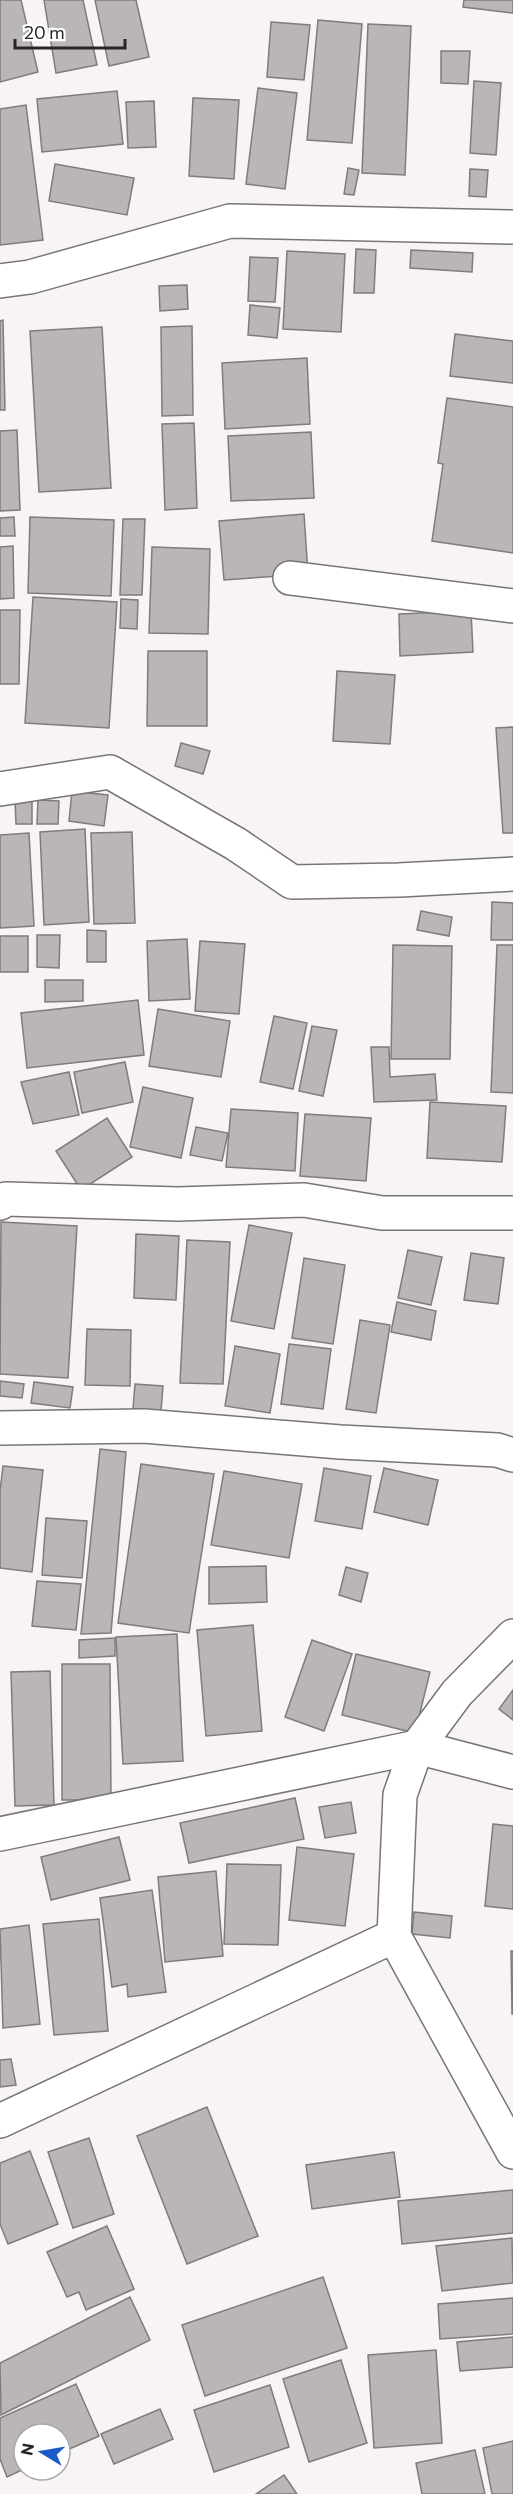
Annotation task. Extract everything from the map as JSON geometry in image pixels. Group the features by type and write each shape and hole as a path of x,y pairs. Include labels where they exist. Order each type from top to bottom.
{"street":[{"path":"0,281 30,277 230,221 513,226"},
{"path":"290,578 513,606"},
{"path":"0,789 110,772 236,844 292,882 399,880 513,874"},
{"path":"0,1203 6,1199 178,1204 304,1200 382,1213 513,1213"},
{"path":"0,1428 144,1426 340,1442 497,1450 513,1455"},
{"path":"513,1636 457,1693 417,1747 400,1795 394,1936 513,2152"},
{"path":"0,1834 417,1747 513,1772"},
{"path":"0,2121 394,1936"}],"building":[{"path":"0,0 21,0 38,72 0,82"},
{"path":"44,0 83,0 97,65 56,73"},
{"path":"95,0 136,0 149,57 109,66"},
{"path":"464,0 513,0 513,13 463,7"},
{"path":"318,20 362,24 352,143 307,140"},
{"path":"271,22 310,25 304,80 267,77"},
{"path":"368,24 411,26 405,175 362,173"},
{"path":"441,51 470,51 468,84 441,83"},
{"path":"474,81 501,83 496,155 470,153"},
{"path":"258,88 297,93 285,189 246,184"},
{"path":"117,91 123,144 42,152 37,99"},
{"path":"193,98 239,100 234,179 189,176"},
{"path":"154,101 156,147 128,148 126,102"},
{"path":"26,105 43,240 0,245 0,109"},
{"path":"55,164 134,178 127,215 49,201"},
{"path":"348,168 359,170 354,195 344,194"},
{"path":"470,169 488,170 486,197 469,196"},
{"path":"356,249 376,250 374,293 354,293"},
{"path":"411,250 473,253 472,272 410,268"},
{"path":"287,251 345,254 341,332 283,329"},
{"path":"250,257 278,258 275,302 248,301"},
{"path":"187,285 188,309 160,311 159,286"},
{"path":"250,305 280,308 277,338 248,335"},
{"path":"3,320 5,410 0,410 0,321"},
{"path":"192,326 193,415 162,416 161,327"},
{"path":"102,327 111,488 39,492 30,331"},
{"path":"455,334 513,341 513,383 450,376"},
{"path":"307,358 310,424 225,429 222,363"},
{"path":"447,398 513,407 513,553 432,541 443,464 438,463"},
{"path":"194,423 197,508 165,510 162,424"},
{"path":"17,430 20,510 0,511 0,431"},
{"path":"311,432 314,498 231,501 228,436"},
{"path":"304,514 308,574 224,580 219,521"},
{"path":"14,517 15,536 0,536 0,518"},
{"path":"30,517 114,520 111,596 28,593"},
{"path":"123,519 145,519 142,595 120,595"},
{"path":"13,546 14,598 0,599 0,547"},
{"path":"152,547 210,549 208,634 149,633"},
{"path":"33,597 117,602 109,728 25,723"},
{"path":"121,599 138,600 137,629 120,628"},
{"path":"0,610 20,610 19,684 0,684"},
{"path":"471,611 473,652 400,656 399,614"},
{"path":"148,651 207,651 207,726 147,726"},
{"path":"337,671 395,675 390,744 333,741"},
{"path":"513,727 513,833 503,833 496,728"},
{"path":"181,743 210,751 203,774 175,766"},
{"path":"72,791 108,795 104,826 69,821"},
{"path":"32,799 32,824 16,824 15,800"},
{"path":"38,800 59,801 58,824 37,824"},
{"path":"85,829 89,922 44,925 40,832"},
{"path":"132,832 135,923 94,924 91,833"},
{"path":"29,833 34,926 0,928 0,835"},
{"path":"492,902 513,903 513,940 491,940"},
{"path":"421,911 452,917 449,936 417,930"},
{"path":"87,930 106,931 106,962 87,962"},
{"path":"37,935 60,935 59,968 37,967"},
{"path":"0,936 28,936 28,972 0,972"},
{"path":"187,939 190,999 149,1001 147,941"},
{"path":"200,941 245,944 239,1014 195,1011"},
{"path":"393,945 452,946 450,1059 391,1059"},
{"path":"497,945 513,945 513,1093 491,1092"},
{"path":"45,980 83,980 83,1001 45,1002"},
{"path":"138,1000 144,1055 27,1068 21,1013"},
{"path":"158,1009 230,1021 221,1077 149,1066"},
{"path":"274,1016 307,1023 293,1089 260,1082"},
{"path":"312,1026 337,1030 323,1096 299,1091"},
{"path":"371,1047 389,1047 390,1077 435,1074 437,1100 374,1102"},
{"path":"125,1062 133,1102 82,1113 74,1072"},
{"path":"69,1072 79,1115 33,1124 21,1082"},
{"path":"143,1087 193,1098 181,1158 130,1147"},
{"path":"430,1102 506,1106 502,1162 427,1158"},
{"path":"231,1109 298,1113 295,1171 226,1167"},
{"path":"305,1114 371,1118 366,1181 300,1176"},
{"path":"107,1118 132,1157 81,1190 56,1151"},
{"path":"196,1127 228,1133 222,1161 190,1155"},
{"path":"1,1222 77,1226 68,1378 0,1374"},
{"path":"249,1225 292,1233 274,1329 231,1321"},
{"path":"136,1234 179,1236 176,1300 134,1298"},
{"path":"187,1240 230,1242 223,1384 180,1383"},
{"path":"408,1250 442,1257 431,1305 398,1298"},
{"path":"471,1253 504,1258 498,1304 464,1300"},
{"path":"304,1258 345,1265 333,1344 292,1338"},
{"path":"397,1302 436,1311 431,1340 391,1332"},
{"path":"360,1320 390,1325 376,1413 346,1409"},
{"path":"87,1329 131,1330 130,1386 85,1385"},
{"path":"289,1344 331,1349 323,1409 281,1404"},
{"path":"235,1346 280,1354 270,1413 225,1406"},
{"path":"0,1381 24,1384 22,1398 0,1396"},
{"path":"34,1382 73,1387 70,1408 31,1403"},
{"path":"135,1384 163,1386 161,1411 133,1409"},
{"path":"100,1449 126,1452 111,1633 81,1634"},
{"path":"141,1464 214,1474 189,1633 118,1623"},
{"path":"3,1466 43,1470 32,1572 0,1568 0,1491"},
{"path":"324,1468 371,1476 362,1529 315,1521"},
{"path":"384,1468 438,1480 428,1525 374,1512"},
{"path":"224,1471 302,1484 289,1558 211,1545"},
{"path":"46,1518 87,1521 82,1578 42,1575"},
{"path":"266,1566 267,1602 209,1604 209,1567"},
{"path":"346,1567 368,1573 361,1602 339,1595"},
{"path":"37,1581 81,1584 76,1630 32,1626"},
{"path":"253,1625 262,1731 206,1736 197,1630"},
{"path":"177,1634 183,1761 123,1764 116,1637"},
{"path":"115,1638 115,1656 79,1658 79,1640"},
{"path":"312,1640 352,1654 324,1731 285,1717"},
{"path":"356,1654 430,1672 415,1733 342,1715"},
{"path":"62,1664 110,1664 111,1800 62,1800"},
{"path":"50,1671 54,1805 15,1806 11,1672"},
{"path":"513,1690 513,1720 499,1709"},
{"path":"295,1798 304,1839 189,1863 180,1823"},
{"path":"351,1802 356,1833 325,1838 319,1807"},
{"path":"493,1824 513,1826 513,1909 485,1906"},
{"path":"119,1837 130,1880 51,1900 41,1857"},
{"path":"297,1847 354,1854 345,1926 289,1920"},
{"path":"227,1864 281,1865 278,1945 224,1944"},
{"path":"216,1871 223,1956 165,1962 158,1877"},
{"path":"152,1890 166,1992 128,1997 127,1984 112,1987 100,1898"},
{"path":"414,1912 452,1916 450,1938 412,1934"},
{"path":"99,1919 108,2031 54,2035 43,1924"},
{"path":"29,1925 40,2024 3,2028 0,1929"},
{"path":"511,1951 513,1951 513,2014 512,2014"},
{"path":"11,2059 16,2085 0,2087 0,2060"},
{"path":"207,2107 258,2236 187,2264 137,2136"},
{"path":"89,2138 114,2214 73,2228 48,2152"},
{"path":"30,2151 58,2224 8,2244 0,2224 0,2163"},
{"path":"394,2152 400,2197 312,2209 306,2165"},
{"path":"513,2190 513,2233 402,2244 398,2201"},
{"path":"107,2226 134,2289 86,2310 79,2292 67,2297 47,2252"},
{"path":"512,2238 513,2283 442,2291 436,2246"},
{"path":"323,2277 347,2348 205,2396 182,2325"},
{"path":"130,2297 150,2340 1,2415 0,2363"},
{"path":"513,2298 513,2334 440,2339 438,2304"},
{"path":"513,2337 513,2367 460,2371 457,2342"},
{"path":"436,2350 442,2443 374,2448 368,2355"},
{"path":"341,2360 367,2443 309,2462 283,2379"},
{"path":"76,2384 99,2436 72,2448 72,2422 12,2422 12,2475 7,2477 0,2459 0,2418"},
{"path":"270,2385 289,2447 214,2472 194,2410"},
{"path":"160,2409 173,2439 114,2464 101,2434"},
{"path":"513,2441 513,2494 492,2494 483,2448"},
{"path":"475,2450 485,2494 422,2494 416,2463"},
{"path":"284,2475 297,2494 256,2494"}]}
